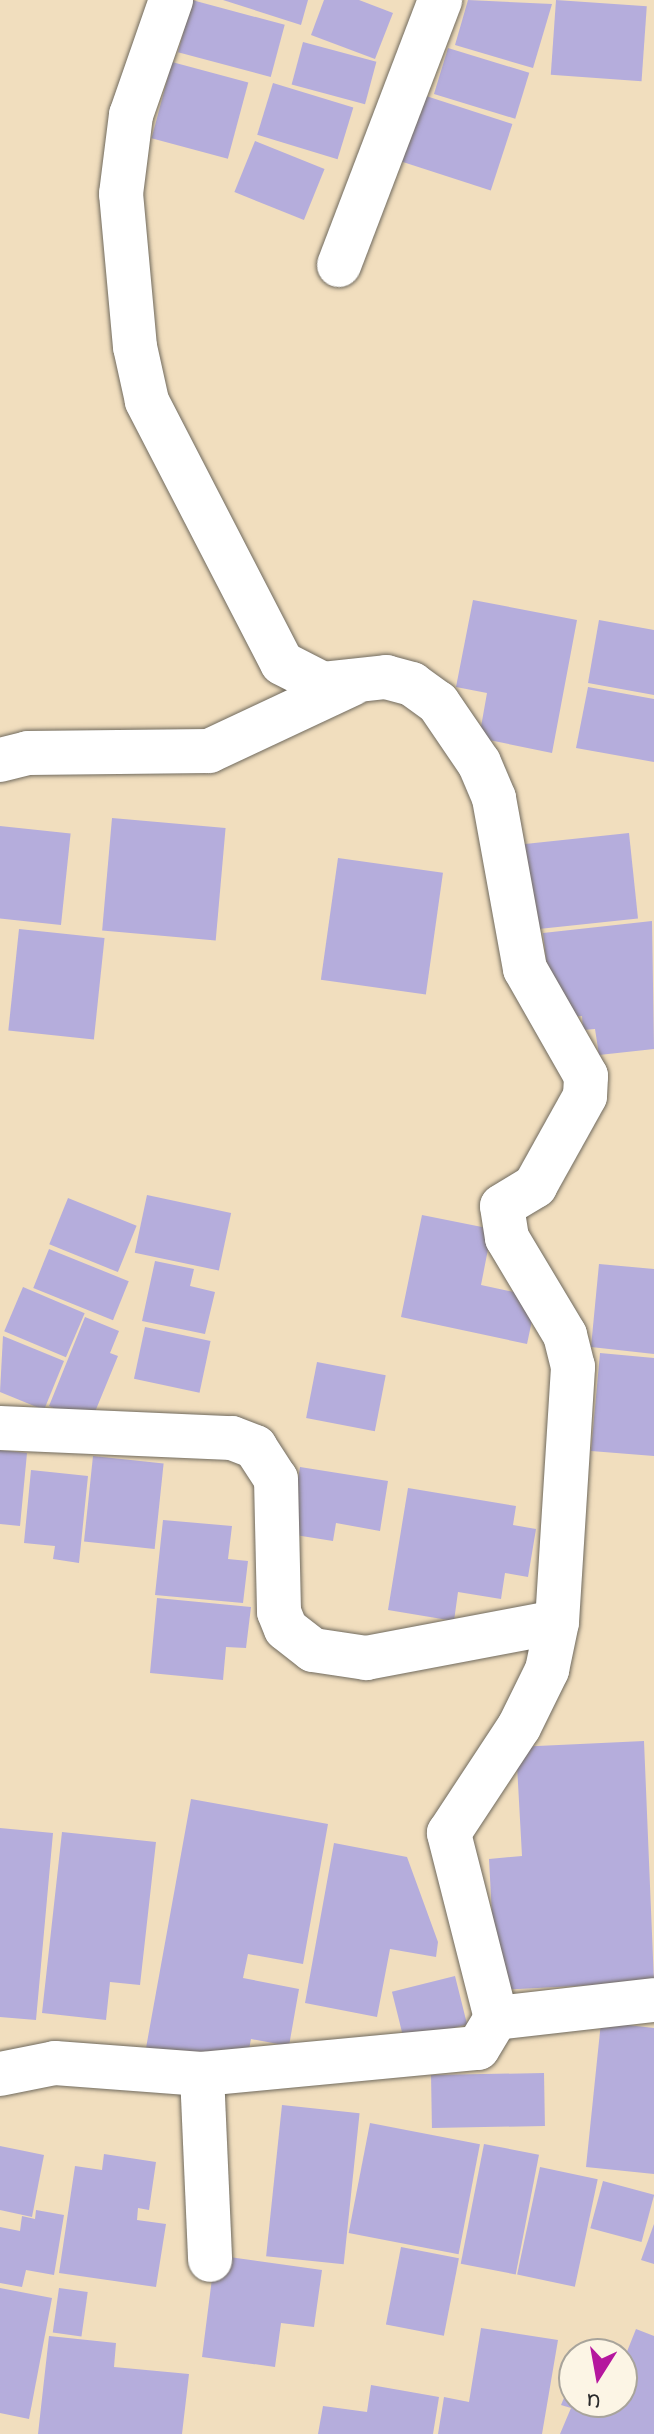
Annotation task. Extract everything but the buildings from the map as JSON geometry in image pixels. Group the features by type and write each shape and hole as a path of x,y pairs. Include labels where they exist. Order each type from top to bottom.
{"street":[{"path":"0,2074 55,2063 202,2074 465,2055 490,2034 496,2018 449,1833 519,1727 547,1670 557,1622 573,1367 565,1335 507,1238 502,1206 535,1186 585,1096 586,1076 525,969 494,798 479,763 424,691 399,678 310,681 282,663 159,428 140,377 121,194 131,115 171,0"},
{"path":"339,265 440,0"},
{"path":"0,760 28,753 209,751 361,680"},
{"path":"0,1428 232,1438 255,1447 276,1479 279,1612 286,1629 313,1650 366,1658 557,1622"},
{"path":"496,2018 654,2000"},
{"path":"202,2074 210,2260"}]}
